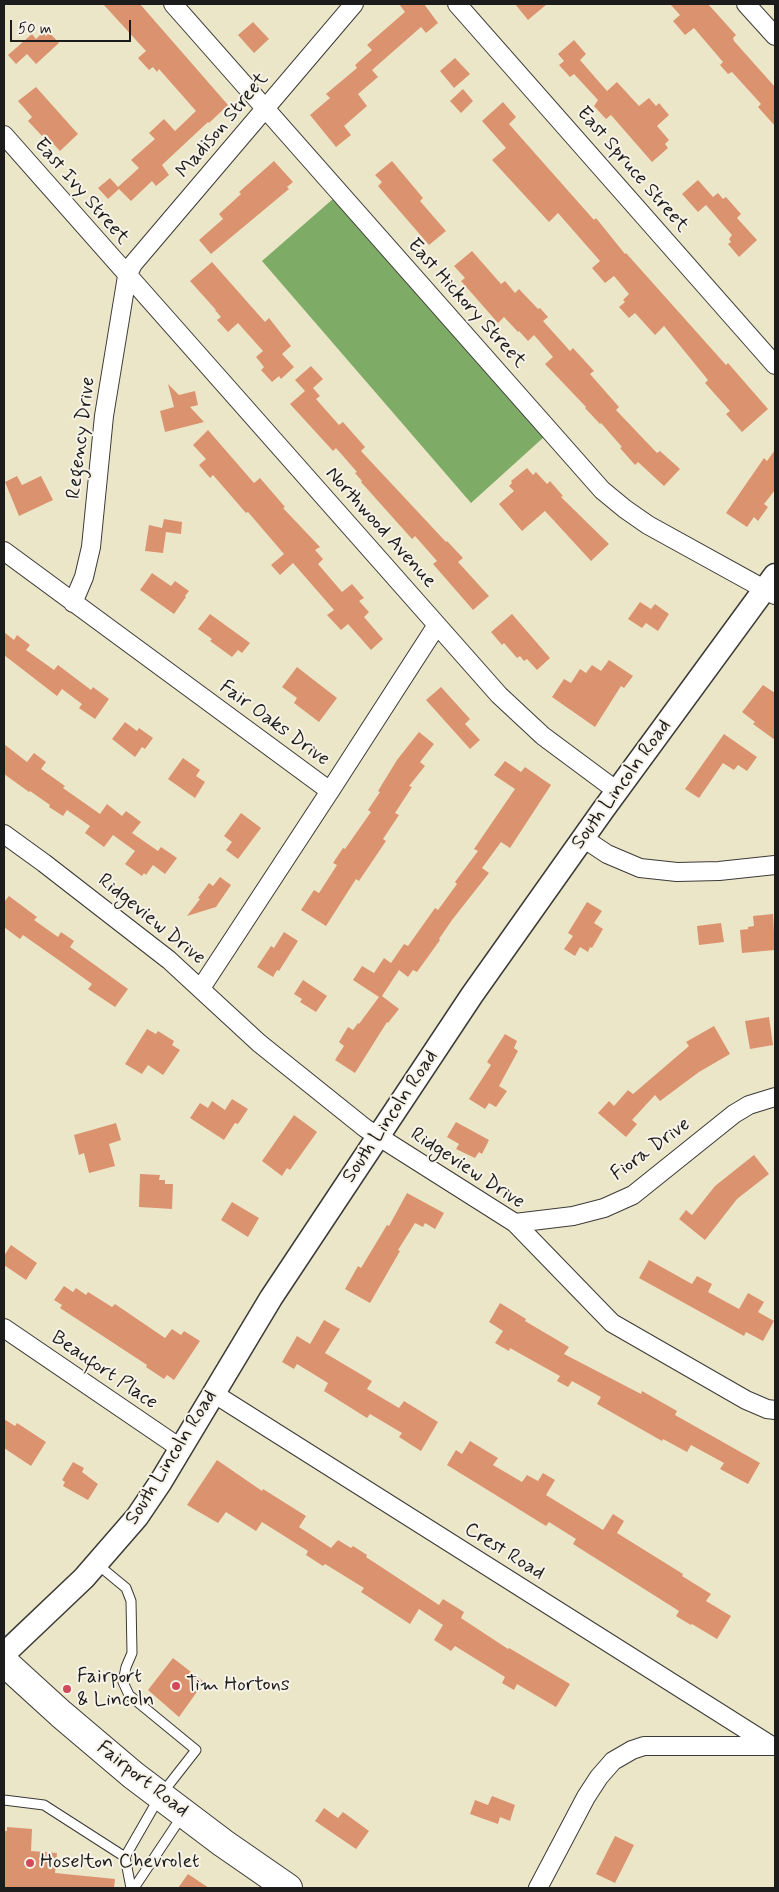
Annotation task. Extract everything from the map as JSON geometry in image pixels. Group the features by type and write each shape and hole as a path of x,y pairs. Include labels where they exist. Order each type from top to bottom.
{"main road":[{"name":"Fairport Road","path":"4,1662 61,1714 160,1796 288,1888"}],"street":[{"name":"East Hickory Street","path":"173,4 602,490 648,525 772,586"},
{"name":"Madison Street","path":"127,276 133,264 354,4"},
{"name":"East Spruce Street","path":"457,4 775,365"},
{"path":"746,4 775,36"},
{"name":"East Ivy Street","path":"4,135 127,276"},
{"name":"Regency Drive","path":"73,603 84,577 91,547 104,416 127,276"},
{"name":"Northwood Avenue","path":"127,276 499,695 521,718 543,736 617,790"},
{"name":"Fair Oaks Drive","path":"4,551 330,791 201,988"},
{"name":"South Lincoln Road","path":"4,1654 97,1564 137,1517 271,1298 472,995 617,790 772,586"},
{"path":"330,791 437,624"},
{"name":"Ridgeview Drive","path":"4,834 140,937 201,988 259,1043 378,1137 514,1223 612,1323 746,1400 775,1410"},
{"path":"583,838 607,854 640,868 676,872 718,871 775,865"},
{"name":"Fiora Drive","path":"514,1223 573,1216 604,1208 633,1195 734,1114 749,1105 775,1096"},
{"name":"Beaufort Place","path":"4,1328 180,1448"},
{"name":"Crest Road","path":"213,1394 774,1746"},
{"path":"538,1888 570,1824 599,1777 614,1761 632,1750 644,1746 774,1746"}],"lane":[{"path":"97,1564 126,1588 131,1601 132,1653 126,1667 123,1682 130,1695 196,1750 160,1796 125,1857"},
{"path":"4,1800 44,1805 125,1857 133,1888"},
{"path":"133,1888 184,1814"}],"green space":[{"path":"334,198 544,437 471,503 262,261"}],"building":[{"path":"103,4 140,4 228,105 162,165 169,175 156,186 152,181 131,201 119,189 108,199 98,188 110,178 118,187 139,168 131,160 155,139 149,133 164,119 175,131 196,111 159,69 157,72 153,67 149,70 138,58 146,51"},
{"path":"399,4 424,4 438,23 426,33 421,27 372,70 378,77 358,94 367,106 344,126 351,135 336,147 310,115 330,98 326,94 357,68 355,65 372,50 367,45 405,12"},
{"path":"515,4 547,4 528,20"},
{"path":"670,4 708,4 736,35 733,38 734,41 775,87 775,126 758,107 761,104 732,72 728,74 720,65 723,62 694,28 685,35 673,21 680,15"},
{"path":"253,22 269,39 254,53 238,35"},
{"path":"46,29 59,43 36,64 27,54 16,64 8,55 32,34 36,39"},
{"path":"574,40 586,54 580,60 607,91 617,82 639,106 649,98 656,106 659,103 669,115 657,126 669,140 665,144 668,148 652,162 611,115 606,119 594,106 598,100 574,74 570,77 559,65 564,61 558,54"},
{"path":"455,58 470,74 454,88 440,71"},
{"path":"36,87 78,134 60,151 28,121 32,117 18,101"},
{"path":"463,89 473,101 461,113 450,101"},
{"path":"503,102 516,117 509,124 594,220 596,218 625,254 726,365 728,363 768,409 742,432 726,414 730,411 705,383 708,380 664,326 655,335 635,313 629,318 619,307 625,302 623,300 629,294 614,276 605,283 592,268 600,261 558,213 549,222 492,160 506,148 482,121"},
{"path":"274,161 293,182 287,187 289,189 211,254 199,240 223,219 219,214 241,194 239,192"},
{"path":"392,161 423,198 420,201 446,231 429,245 378,186 382,182 375,175"},
{"path":"698,180 713,197 718,193 723,199 726,197 741,214 737,218 757,240 739,257 728,244 731,242 729,239 732,235 706,205 698,212 682,194"},
{"path":"472,251 501,284 505,281 515,293 519,289 538,309 540,308 548,317 543,321 570,351 573,348 594,371 590,374 619,407 616,410 657,453 660,451 680,469 664,486 638,462 635,465 601,423 545,364 553,357 534,335 528,341 504,317 498,323 461,281 465,278 454,266"},
{"path":"212,262 265,322 269,318 291,346 282,354 294,367 281,379 279,376 272,382 261,370 264,367 256,357 263,351 238,323 228,332 217,320 221,317 216,310 190,281"},
{"path":"311,366 323,379 313,388 320,396 316,399 339,425 343,422 365,447 361,451 463,558 458,562 489,596 473,610 433,564 437,561 415,536 412,539 361,482 355,473 357,472 336,448 333,451 290,404 305,391 295,380"},
{"path":"168,384 179,395 195,391 198,405 190,407 204,422 165,432 160,411 174,407"},
{"path":"208,430 254,483 260,478 285,507 283,508 320,547 315,550 323,559 318,564 342,592 352,584 364,598 359,601 369,612 364,617 383,639 371,650 348,624 341,630 327,615 334,610 293,563 280,575 271,565 284,554 213,475 210,478 199,465 206,459 193,445"},
{"path":"775,450 775,490 764,504 768,507 758,521 754,517 747,527 726,513 764,458 767,461"},
{"path":"527,468 533,475 536,472 547,484 550,481 563,496 561,497 609,544 591,561 545,511 522,531 499,504 514,491 509,486 512,483 511,481"},
{"path":"17,476 22,485 41,476 53,500 19,516 5,482"},
{"path":"164,519 182,522 181,534 166,532 163,553 145,551 149,525 162,528"},
{"path":"152,573 171,586 175,581 189,591 174,614 140,590"},
{"path":"640,602 651,609 655,604 669,614 658,631 646,623 642,628 628,619"},
{"path":"210,614 250,643 242,653 238,650 232,657 210,641 212,639 198,629"},
{"path":"512,614 550,658 537,670 527,659 524,661 520,656 517,658 491,632"},
{"path":"4,632 14,640 17,635 30,645 26,650 54,670 58,665 91,690 93,687 109,699 95,719 79,708 82,704 62,689 57,696 4,655"},
{"path":"609,660 633,676 624,688 621,686 595,727 552,697 564,679 571,683 580,669 586,673 592,665 601,671"},
{"path":"297,667 337,698 319,722 294,703 297,698 282,687"},
{"path":"763,685 775,693 775,740 753,724 755,722 742,712"},
{"path":"441,687 470,719 465,724 480,740 470,749 426,700"},
{"path":"125,722 137,731 139,728 153,738 145,749 142,747 135,757 112,739"},
{"path":"419,732 434,744 420,762 425,766 409,786 412,787 395,813 399,815 383,839 386,841 359,881 356,879 326,926 301,910 314,890 319,893 337,865 333,863 371,812 368,810 380,792 378,791 397,760"},
{"path":"724,734 757,757 747,771 738,765 734,770 723,763 699,798 685,789"},
{"path":"4,744 27,762 34,753 46,762 41,769 65,786 63,788 100,814 107,804 122,816 126,811 141,822 132,833 158,851 161,847 177,858 165,874 153,865 146,875 144,873 142,876 125,864 135,851 113,835 104,847 85,833 90,826 67,810 63,816 4,774"},
{"path":"183,758 200,770 196,776 205,782 195,798 168,779"},
{"path":"505,761 521,772 525,767 551,785 510,848 501,842 482,868 489,873 452,920 417,972 413,970 408,977 399,970 382,996 399,1009 387,1022 355,1073 335,1060 344,1046 339,1042 348,1027 353,1030 379,997 353,980 362,966 374,973 384,958 391,963 404,944 408,946 435,908 438,910 457,884 455,882 478,851 474,849 515,789 494,775"},
{"path":"241,813 261,828 238,859 226,850 232,842 224,836"},
{"path":"220,877 231,885 216,907 187,916 209,883 213,886"},
{"path":"9,896 37,917 34,920 58,937 61,932 74,941 70,947 128,989 115,1007 88,989 92,984 23,935 20,939 4,927 4,902"},
{"path":"587,902 602,911 594,923 603,929 588,952 580,947 575,956 564,949 573,936 568,933"},
{"path":"773,914 775,950 742,953 740,930 754,926 753,916"},
{"path":"721,923 724,942 699,945 697,926"},
{"path":"284,932 298,941 279,971 277,970 273,977 257,967 271,946 274,948"},
{"path":"303,980 327,996 316,1012 300,1002 302,999 294,994"},
{"path":"769,1017 773,1045 750,1049 745,1021"},
{"path":"714,1026 730,1054 699,1072 660,1101 655,1095 632,1120 637,1124 626,1137 598,1113 609,1101 614,1106 628,1090 633,1094 689,1046 686,1042"},
{"path":"147,1029 156,1034 158,1031 174,1041 172,1045 180,1050 163,1075 148,1065 142,1074 125,1064"},
{"path":"505,1034 517,1041 514,1048 518,1051 499,1086 507,1091 496,1107 489,1103 485,1109 469,1099 491,1065 487,1062"},
{"path":"232,1099 248,1109 238,1124 235,1123 224,1140 190,1118 200,1103 208,1108 212,1101 225,1110"},
{"path":"294,1115 317,1132 290,1170 287,1168 282,1176 262,1161"},
{"path":"456,1122 489,1140 482,1154 479,1152 475,1158 456,1149 459,1144 447,1137"},
{"path":"116,1123 121,1140 109,1144 115,1166 89,1173 84,1153 79,1155 74,1135"},
{"path":"754,1155 769,1174 737,1199 705,1240 679,1219 686,1210 692,1215 715,1186"},
{"path":"140,1174 160,1175 159,1180 165,1180 165,1184 173,1184 172,1209 139,1207"},
{"path":"407,1193 444,1213 435,1229 425,1223 423,1227 415,1223 398,1250 400,1251 370,1303 345,1289 358,1266 361,1268 387,1225 389,1226"},
{"path":"232,1202 259,1218 248,1237 221,1220"},
{"path":"11,1245 37,1263 26,1280 4,1265 4,1256"},
{"path":"649,1260 692,1284 697,1276 712,1284 708,1292 739,1309 748,1293 764,1302 758,1312 774,1321 763,1341 746,1332 744,1336 639,1278"},
{"path":"64,1286 73,1292 76,1288 86,1295 88,1292 112,1307 115,1304 165,1338 172,1329 181,1335 184,1331 200,1341 174,1380 167,1375 164,1379 146,1367 147,1365 60,1308 62,1305 54,1300"},
{"path":"500,1303 526,1319 525,1321 569,1347 564,1354 641,1394 642,1391 677,1411 675,1415 760,1463 748,1484 720,1469 724,1463 691,1445 687,1452 663,1439 662,1441 597,1404 601,1397 572,1381 568,1387 557,1381 560,1376 510,1348 509,1351 495,1343 503,1331 489,1322"},
{"path":"324,1320 340,1329 325,1353 372,1381 367,1389 399,1408 404,1401 438,1422 421,1451 399,1437 402,1433 370,1414 367,1418 324,1391 328,1383 297,1364 294,1369 282,1362 297,1336 310,1344"},
{"path":"4,1419 15,1426 17,1423 46,1442 31,1466 4,1448"},
{"path":"470,1441 498,1458 493,1465 522,1482 527,1475 538,1481 543,1473 555,1480 546,1495 603,1530 613,1514 624,1521 617,1533 683,1574 682,1576 711,1594 706,1601 731,1616 717,1639 676,1616 679,1611 573,1544 576,1539 549,1522 546,1526 447,1465 456,1450 462,1454"},
{"path":"217,1460 262,1491 263,1489 306,1516 299,1527 331,1548 338,1540 351,1548 353,1546 367,1555 366,1557 439,1605 443,1599 464,1612 461,1618 508,1649 570,1684 556,1707 517,1684 514,1690 502,1683 505,1677 455,1646 451,1651 434,1640 443,1625 419,1609 410,1624 361,1592 364,1588 325,1564 323,1566 306,1555 308,1551 262,1522 256,1531 226,1512 218,1523 187,1505"},
{"path":"73,1462 84,1468 82,1472 98,1484 88,1500 63,1486 65,1482 62,1480"},
{"name":"Tim Hortons","path":"173,1658 204,1682 179,1717 148,1690"},
{"path":"492,1796 515,1805 510,1821 500,1817 498,1824 470,1814 475,1800 488,1805"},
{"path":"324,1808 338,1818 343,1812 369,1831 356,1849 315,1821"},
{"name":"Hoselton Chevrolet","path":"7,1827 32,1829 31,1851 57,1853 55,1873 115,1879 114,1888 4,1888 4,1831 7,1831"},
{"path":"615,1836 634,1845 615,1883 596,1874"},
{"path":"188,1874 209,1888 178,1888"}],"place":[{"name":"Tim Hortons","path":"176,1686"},
{"name":"Fairport & Lincoln","path":"67,1689"},
{"name":"Hoselton Chevrolet","path":"30,1863"}]}
